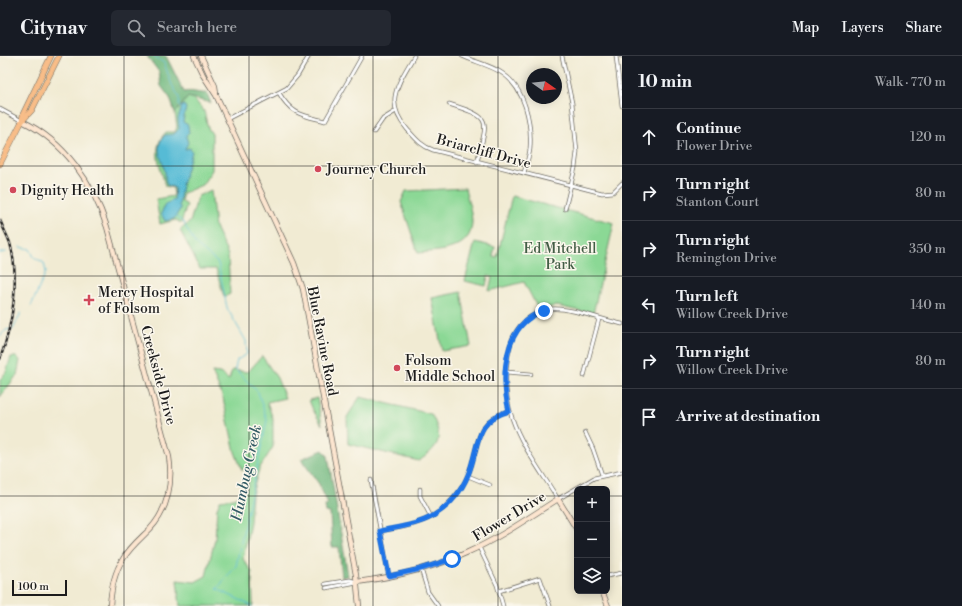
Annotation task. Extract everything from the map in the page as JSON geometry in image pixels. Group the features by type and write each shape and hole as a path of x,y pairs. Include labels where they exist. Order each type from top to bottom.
{"main road":[{"path":"22,121 23,114 51,56"},
{"path":"0,164 22,121 32,110 57,58"}],"street":[{"name":"Blue Ravine Road","path":"201,56 215,86 216,95"},
{"path":"227,119 280,93 295,80 309,56"},
{"path":"280,93 289,108 296,113 325,121 362,56"},
{"name":"Briarcliff Drive","path":"414,56 396,89 394,100 401,122 422,145 433,150 477,162 608,193 615,191 622,183"},
{"path":"462,56 504,74 521,94 526,110 530,144 524,173"},
{"path":"562,56 571,98 576,146 575,168 566,209"},
{"path":"616,56 622,106"},
{"name":"Blue Ravine Road","path":"195,57 203,75 216,95 294,263 303,289 357,582 359,606"},
{"path":"195,57 200,62 207,76 210,76"},
{"path":"449,104 475,112 484,122 485,132 477,162"},
{"name":"Creekside Drive","path":"0,110 46,135 60,148 84,177 98,202 107,227 169,457 170,483 165,503 156,521 132,545 120,563 112,586 110,606"},
{"path":"374,132 383,119 396,110"},
{"path":"574,525 520,438 509,411 506,388 506,372 513,337 522,323 532,315 544,311 561,309 622,324"},
{"path":"584,376 599,318"},
{"path":"506,372 531,374"},
{"path":"380,531 415,524 431,517 454,498 468,476 483,427 493,417 509,411"},
{"path":"585,432 602,475"},
{"name":"Flower Drive","path":"325,586 350,585 357,582 421,569 452,559 479,547 586,482 602,475 622,472"},
{"path":"468,476 490,485"},
{"path":"371,480 389,576"},
{"path":"420,489 420,496 431,517"},
{"path":"479,547 499,591 503,606"},
{"path":"421,569 428,592 438,606"},
{"path":"610,575 622,573"},
{"path":"499,591 540,578 550,606"},
{"path":"603,594 608,606"},
{"path":"432,606 435,603"}],"green space":[{"path":"147,56 166,56 184,92 190,91 207,93 211,103 188,97 175,113 170,98 161,86 159,72"},
{"path":"188,97 194,99 204,111 208,128 212,134 212,170 202,185 183,193 181,201 187,205 181,223 176,220 160,224 156,199 174,196 173,188 165,186 159,165 159,145 161,138 166,132 175,132 177,127 175,113"},
{"path":"465,188 472,218 470,232 466,239 452,248 418,253 401,202 406,191"},
{"path":"211,190 215,227 228,255 230,294 224,297 216,269 200,269 180,230 190,222 198,196"},
{"name":"Ed Mitchell Park","path":"512,196 614,223 593,314 557,306 538,309 524,282 489,291 492,277 488,276 486,286 465,281 475,242 495,247 493,256 497,257"},
{"path":"461,292 471,346 442,351 432,298"},
{"path":"262,356 277,378 285,398 267,402 273,419 273,447 259,469 252,494 250,522 243,559 252,572 253,606 180,606 177,580 195,582 206,576 215,539 217,508 220,500 234,498 244,492 247,488 250,476 249,467 242,470 235,452 223,398 212,372 220,373 229,380 232,370 248,372"},
{"path":"11,357 16,357 20,360 17,375 0,397 0,380 6,372"},
{"path":"360,397 431,414 438,429 438,441 432,451 419,461 348,444 347,417"},
{"path":"317,398 322,425 309,400"},
{"path":"323,450 328,456 348,576 342,577 339,547 332,547 330,513 326,512 325,506 328,504 319,484 301,459"}],"water":[{"path":"184,105 186,108 183,122 188,125 189,133 186,136 188,143 185,149 190,148 192,152 182,185 179,206 181,208 174,219 165,221 161,214 165,204 174,200 175,188 167,185 166,183 159,148 161,139 165,135 174,134 179,129 178,119 182,106"}],"waterway":[{"name":"Humbug Creek","path":"154,56 164,63 172,85 179,97 179,106 181,108"},
{"name":"Humbug Creek","path":"175,216 183,222 196,245 218,263 227,308 246,341 247,354 237,360 235,369 258,392 267,420 236,566 217,589 252,606"},
{"path":"20,247 30,249 34,257 44,263 46,272 31,306"},
{"path":"0,253 6,252"},
{"path":"0,336 6,330 13,329 21,313"}],"railway":[{"path":"0,220 10,243 13,257 15,286 12,316 0,359"}],"place":[{"name":"Journey Church","path":"318,169"},
{"name":"Dignity Health","path":"13,190"},
{"name":"Mercy Hospital of Folsom","path":"89,300"},
{"name":"Folsom Middle School","path":"397,368"}],"route":[{"path":"452,559 411,572 389,576 380,531 423,521 448,505 460,491 468,476 483,427 493,417 509,411 505,380 507,360 513,337 522,323 532,315 544,311"}]}
